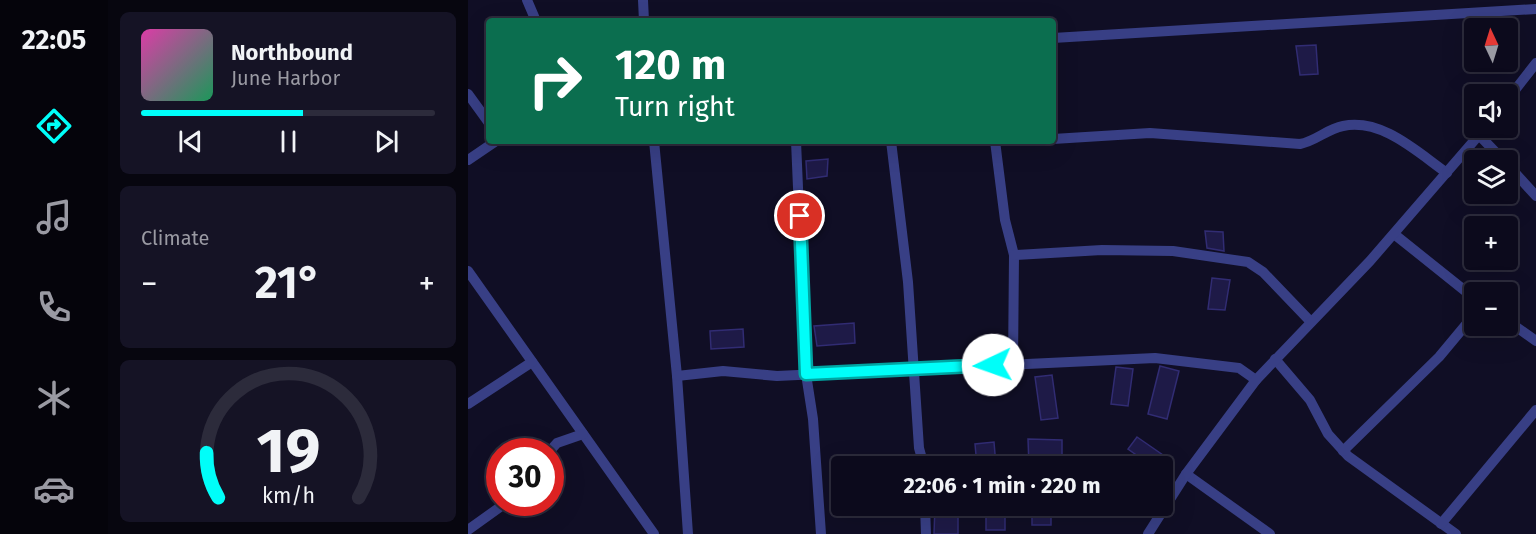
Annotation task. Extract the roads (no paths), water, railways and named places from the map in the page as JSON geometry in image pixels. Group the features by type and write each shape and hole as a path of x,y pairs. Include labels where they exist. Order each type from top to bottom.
{"street":[{"path":"527,0 535,18"},
{"path":"643,0 644,18"},
{"path":"1056,38 1536,9"},
{"path":"1518,86 1536,63"},
{"path":"468,94 486,119"},
{"path":"1056,138 1150,134 1300,144 1315,141 1335,128 1362,125 1392,135 1447,173"},
{"path":"1148,534 1186,474 1256,380 1394,234 1476,138"},
{"path":"468,160 492,144"},
{"path":"654,144 677,376 688,534"},
{"path":"796,144 806,374 813,419 821,534"},
{"path":"891,144 908,282 912,370 921,456"},
{"path":"995,144 1005,220 1014,255 1013,364"},
{"path":"1518,176 1536,196"},
{"path":"1394,234 1464,290"},
{"path":"1014,255 1102,250 1173,251 1248,262 1263,272 1311,321"},
{"path":"468,271 654,534"},
{"path":"1343,451 1439,357 1464,327"},
{"path":"1518,328 1536,341"},
{"path":"677,376 723,371 777,376 1155,358 1239,368 1256,380"},
{"path":"1275,359 1310,400 1328,434 1343,451 1456,534"},
{"path":"468,404 532,362"},
{"path":"1441,524 1536,410"},
{"path":"564,440 583,434"},
{"path":"1186,474 1270,534"},
{"path":"468,530 488,516"},
{"path":"926,516 926,534"}]}
